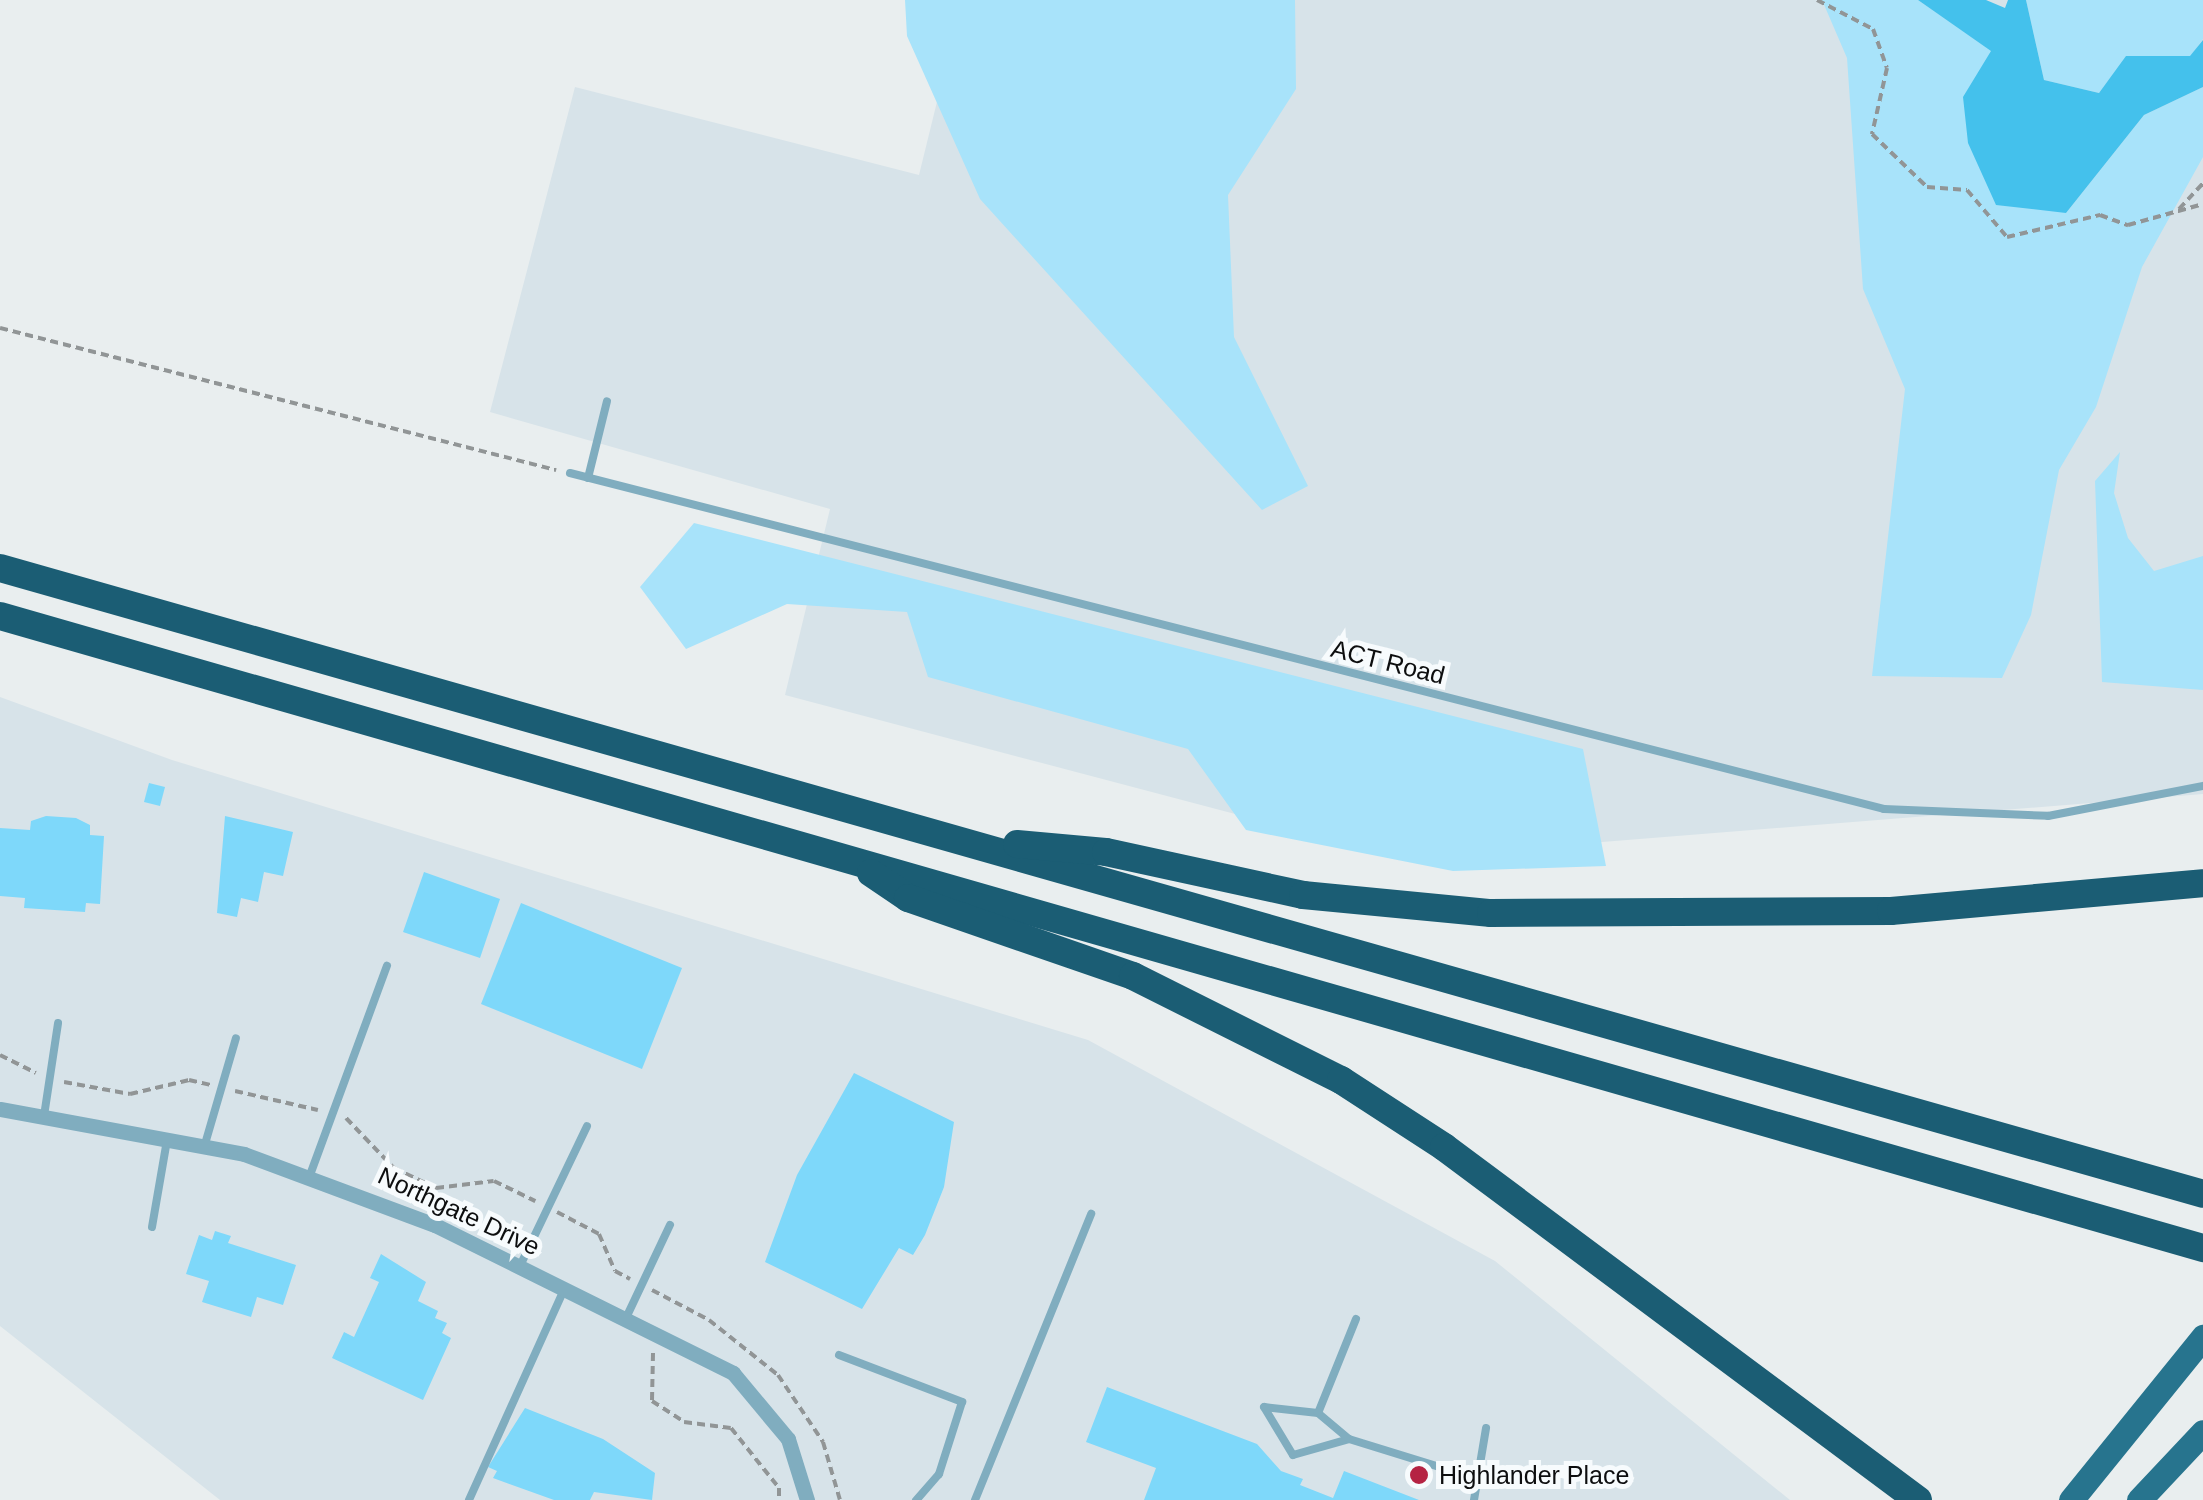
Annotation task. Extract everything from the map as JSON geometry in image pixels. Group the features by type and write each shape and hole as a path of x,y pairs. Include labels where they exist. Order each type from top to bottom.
{"highway":[{"path":"0,568 2203,1194"},
{"path":"0,616 2203,1248"},
{"path":"951,838 1106,852 1401,909 1490,913 1892,911 2203,884"},
{"path":"850,858 908,898 1134,976 1341,1080 1444,1147 1918,1500"}],"main road":[{"path":"2071,1500 2203,1337"},
{"path":"2139,1500 2203,1432"}],"street":[{"name":"Northgate Drive","path":"0,1109 205,1144 310,1175 520,1266 660,1334 752,1390 788,1438 807,1500"}],"lane":[{"path":"588,478 607,401"},
{"name":"ACT Road","path":"570,473 1884,809 2048,816 2203,786"},
{"path":"310,1175 387,966"},
{"path":"44,1116 58,1023"},
{"path":"205,1144 236,1038"},
{"path":"520,1266 587,1126"},
{"path":"152,1228 167,1136"},
{"path":"975,1500 1091,1214"},
{"path":"626,1318 670,1226"},
{"path":"469,1500 565,1288"},
{"path":"1318,1413 1356,1319"},
{"path":"839,1355 962,1402 939,1474 916,1500"},
{"path":"1349,1439 1293,1454 1264,1406 1318,1413 1349,1439 1478,1479"},
{"path":"1474,1500 1486,1428"}],"path":[{"path":"1817,0 1873,28 1887,68 1872,134 1927,187 1967,190 2007,237 2100,216 2128,225 2203,204"},
{"path":"2179,208 2203,183"},
{"path":"0,328 570,473"},
{"path":"660,1334 647,1368 652,1401 684,1422 732,1428 779,1488 779,1500"}],"shaded area":[{"path":"905,0 1295,0 1296,89 1228,195 1234,337 1308,486 1262,510 980,199 907,36"},
{"path":"962,0 2203,0 2203,794 1401,858 785,695 830,509 490,412 575,87 919,175"},
{"path":"1822,0 1918,0 1992,51 2066,213 2144,115 2203,87 2203,157 2142,267 2096,407 2059,470 2031,615 2002,678 1872,676 1905,389 1863,289 1847,58"},
{"path":"2026,0 2203,0 2203,39 2191,56 2127,56 2099,93 2044,80"},
{"path":"2120,452 2114,493 2128,538 2154,571 2203,556 2203,690 2102,682 2095,481"},
{"path":"694,523 1583,749 1606,866 1453,871 1246,830 1188,749 928,677 907,612 787,604 686,649 640,587"},
{"path":"0,697 172,760 1088,1040 1495,1261 1790,1500 220,1500 0,1326"}],"water":[{"path":"1918,0 1986,0 2005,8 2008,0 2026,0 2044,80 2099,93 2126,56 2190,56 2203,40 2203,87 2144,115 2066,213 1996,205 1968,143 1963,97 1991,51"}],"building":[{"path":"149,783 165,787 160,806 144,802"},
{"path":"46,816 76,818 90,825 90,835 104,836 100,904 86,903 85,912 24,908 25,898 0,896 0,828 30,830 31,821"},
{"path":"225,816 293,832 283,876 264,872 258,902 241,898 237,917 217,913"},
{"path":"424,872 500,899 480,958 403,932"},
{"path":"521,903 682,968 642,1069 481,1004"},
{"path":"854,1073 954,1122 944,1187 925,1235 913,1255 899,1248 862,1309 765,1262 797,1175"},
{"path":"215,1231 231,1236 228,1243 296,1265 283,1305 257,1297 251,1317 202,1302 209,1281 186,1274 199,1235 212,1240"},
{"path":"381,1254 426,1282 418,1301 438,1311 435,1318 447,1323 442,1333 451,1338 423,1400 332,1358 344,1332 354,1337 379,1282 370,1278"},
{"path":"1107,1387 1257,1444 1281,1471 1303,1479 1300,1485 1333,1498 1344,1471 1419,1500 1144,1500 1156,1468 1086,1442"},
{"path":"525,1408 603,1439 655,1473 652,1500 594,1492 590,1500 554,1500 493,1478 497,1471 488,1467"}],"place":[{"name":"Highlander Place","path":"1419,1475"}]}
